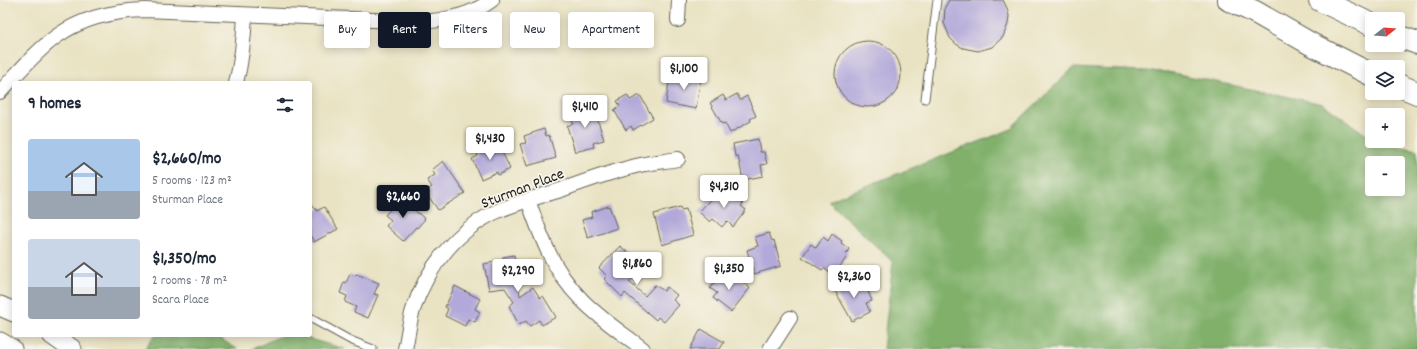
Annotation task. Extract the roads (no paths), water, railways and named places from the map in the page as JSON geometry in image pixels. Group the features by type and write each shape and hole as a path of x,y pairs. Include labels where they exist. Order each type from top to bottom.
{"main road":[{"path":"1229,0 1255,12 1311,44 1365,71"},
{"path":"1320,0 1365,22"},
{"path":"1405,39 1417,43"},
{"path":"1405,88 1417,93"}],"street":[{"path":"0,92 40,51 58,36 74,27 110,14 145,10 418,22 452,18 472,12 492,0"},
{"path":"678,20 679,0"},
{"path":"236,81 242,59 245,15"},
{"name":"Sturman Place","path":"405,349 413,312 421,289 432,268 459,236 478,222 499,211 528,200 613,172 645,164 678,160"},
{"path":"528,200 543,242 563,279 580,299 643,349"},
{"path":"0,306 12,311"},
{"path":"770,349 790,318"},
{"path":"55,337 72,349"},
{"path":"0,342 12,349"}],"lane":[{"path":"925,99 937,0"},
{"path":"312,319 350,340 373,349"}]}
